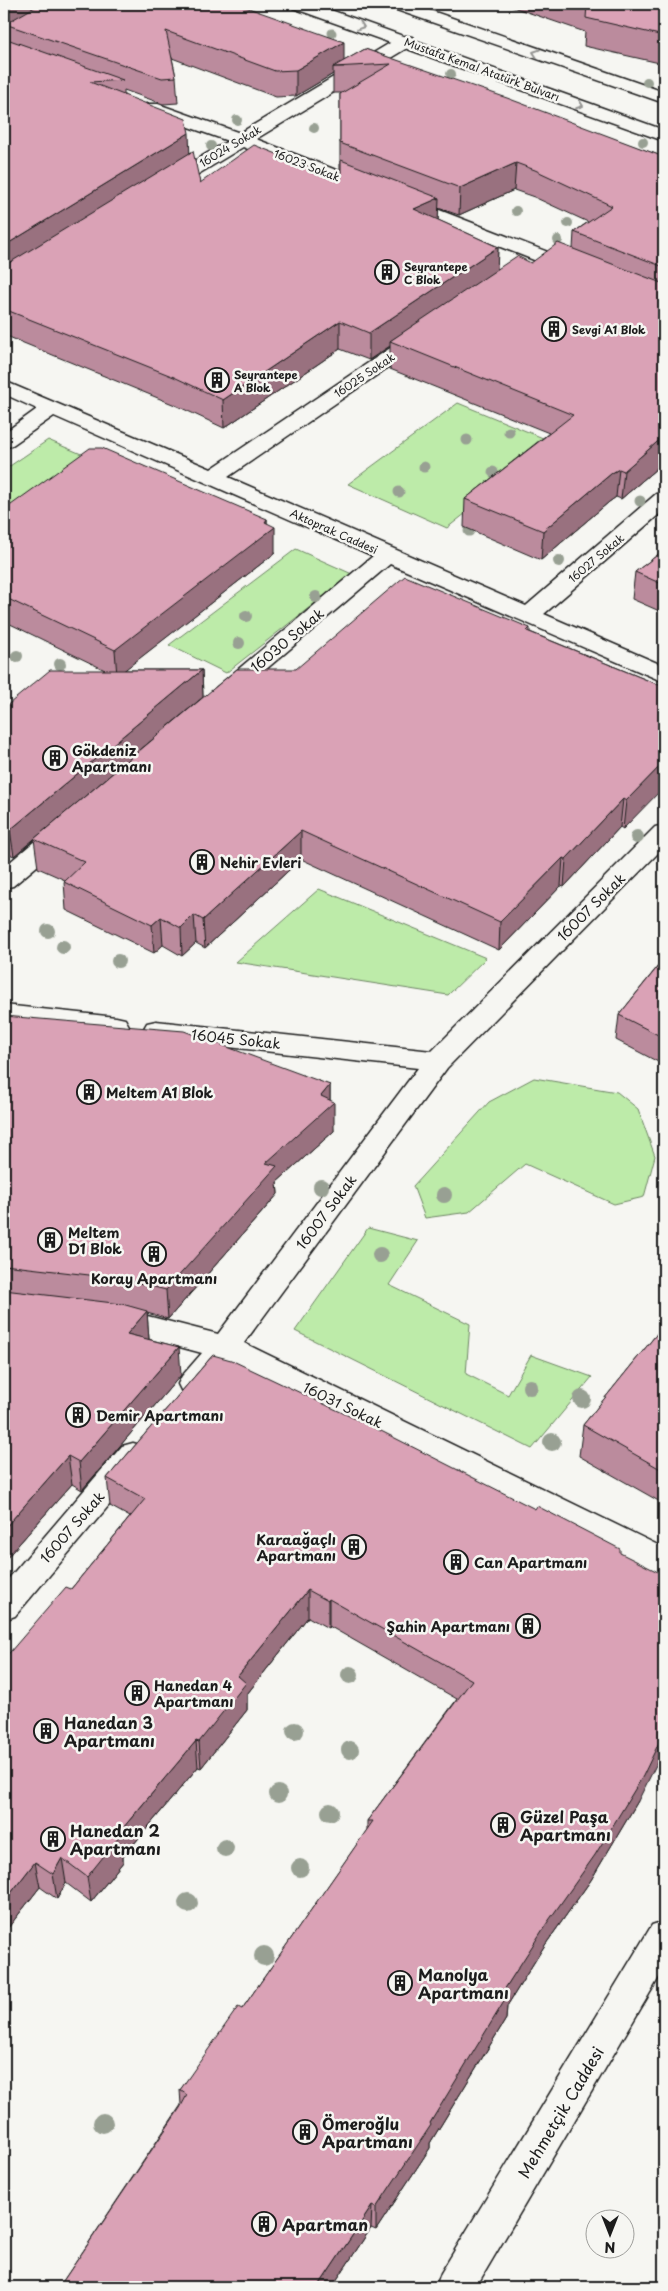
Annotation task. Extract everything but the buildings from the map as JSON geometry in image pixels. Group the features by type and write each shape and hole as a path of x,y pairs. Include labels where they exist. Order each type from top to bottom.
{"street":[{"name":"Mustafa Kemal Atatürk Bulvarı","path":"299,4 406,41 664,136"},
{"path":"397,4 664,98"},
{"name":"16024 Sokak","path":"147,196 406,41"},
{"name":"16023 Sokak","path":"131,100 240,139 532,261 594,276"},
{"name":"16025 Sokak","path":"212,478 434,328"},
{"name":"Aktoprak Caddesi","path":"4,387 664,675"},
{"path":"4,442 52,408"},
{"name":"16027 Sokak","path":"528,616 664,499"},
{"name":"16030 Sokak","path":"207,708 387,555"},
{"path":"4,880 79,816"},
{"name":"16007 Sokak","path":"174,1406 225,1347 438,1061 664,833"},
{"name":"16045 Sokak","path":"4,1014 438,1061"},
{"name":"16031 Sokak","path":"87,1315 125,1320 225,1347 664,1563"},
{"name":"16007 Sokak","path":"4,1606 149,1436"},
{"name":"Mehmetçik Caddesi","path":"455,2287 664,1937"}],"green space":[{"path":"458,403 555,443 447,528 348,484"},
{"path":"48,440 98,461 4,530 4,470"},
{"path":"296,549 352,574 226,673 169,645"},
{"path":"319,889 486,958 448,995 236,962"},
{"path":"534,1078 617,1092 638,1109 655,1156 644,1197 614,1204 525,1164 469,1212 425,1218 413,1186 489,1102"},
{"path":"368,1228 418,1241 389,1285 470,1324 466,1374 508,1395 531,1355 592,1377 532,1449 295,1331"}],"place":[{"name":"Seyrantepe C Blok","path":"387,272"},
{"name":"Sevgi A1 Blok","path":"554,329"},
{"name":"Seyrantepe A Blok","path":"217,380"},
{"name":"Gökdeniz Apartmanı","path":"55,758"},
{"name":"Nehir Evleri","path":"202,862"},
{"name":"Meltem A1 Blok","path":"89,1092"},
{"name":"Meltem D1 Blok","path":"50,1240"},
{"name":"Koray Apartmanı","path":"154,1254"},
{"name":"Demir Apartmanı","path":"78,1415"},
{"name":"Karaağaçlı Apartmanı","path":"354,1547"},
{"name":"Can Apartmanı","path":"456,1562"},
{"name":"Şahin Apartmanı","path":"528,1626"},
{"name":"Hanedan 4 Apartmanı","path":"137,1693"},
{"name":"Hanedan 3 Apartmanı","path":"46,1731"},
{"name":"Güzel Paşa Apartmanı","path":"503,1825"},
{"name":"Hanedan 2 Apartmanı","path":"53,1839"},
{"name":"Manolya Apartmanı","path":"400,1983"},
{"name":"Ömeroğlu Apartmanı","path":"305,2132"},
{"name":"Apartman","path":"264,2224"}]}
